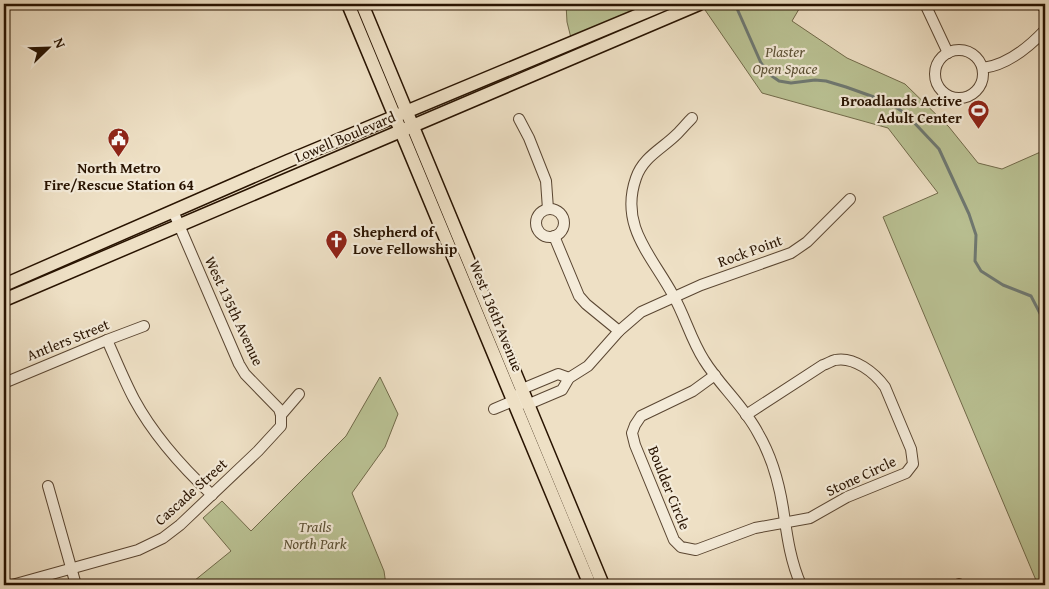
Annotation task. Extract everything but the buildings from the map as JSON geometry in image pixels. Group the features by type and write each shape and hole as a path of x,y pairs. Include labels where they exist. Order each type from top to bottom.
{"main road":[{"name":"West 136th Avenue","path":"348,4 590,585"},
{"name":"West 136th Avenue","path":"362,4 529,404 602,585"},
{"name":"Lowell Boulevard","path":"4,285 394,117 665,4"},
{"name":"Lowell Boulevard","path":"4,300 699,4"}],"street":[{"path":"925,4 948,53"},
{"path":"1041,4 1045,8"},
{"path":"983,68 1006,60 1016,54 1036,40 1045,30"},
{"path":"962,50 969,52 975,56 983,68 984,76 979,90 966,98 952,98 940,89 936,82 937,65 941,58 948,53 962,50"},
{"path":"519,118 546,181 548,209"},
{"path":"692,118 676,135 644,161 636,178 632,196 631,215 635,231 674,296 704,361 758,432 767,451 776,481 795,572 801,585"},
{"name":"Rock Point","path":"674,296 743,268 791,253 807,242 850,199"},
{"path":"544,210 557,211 563,217 562,230 554,236 546,236 539,232 536,224 538,215 544,210"},
{"name":"West 135th Avenue","path":"173,211 239,364 251,381 279,408 281,415"},
{"path":"554,236 579,296 619,331"},
{"path":"513,401 529,404 562,390 570,378 588,366 619,331 641,312 674,296"},
{"name":"Antlers Street","path":"4,383 144,326"},
{"path":"107,340 127,386 142,413 160,439 212,495"},
{"name":"Stone Circle","path":"746,416 824,365 835,360 845,360 859,365 879,378 885,387 911,449 914,464 906,473 847,497 810,518 785,523"},
{"path":"494,409 513,401 522,389 558,374 570,378"},
{"name":"Boulder Circle","path":"715,375 693,391 641,416 632,433 671,534 681,547 696,550 755,528 785,523"},
{"name":"Cascade Street","path":"12,585 138,550 154,543 180,525 281,426 281,415 299,394"},
{"path":"48,486 76,585"}],"green space":[{"path":"566,4 651,4 571,38 567,22"},
{"name":"Plaster Open Space","path":"712,4 802,4 792,21 847,58 905,84 949,127 978,163 1002,169 1045,150 1045,585 1038,585 883,217 938,193 888,128 762,93 703,7"},
{"name":"Trails North Park","path":"380,377 398,414 385,447 352,493 384,571 386,585 189,585 231,551 203,518 222,501 251,531 346,436"}],"waterway":[{"path":"735,4 761,63 769,74 779,81 791,83 815,80 826,81 888,102 906,114 939,149 969,214 976,235 975,261 981,271 1003,285 1031,296 1045,323"}],"place":[{"name":"Broadlands Active Adult Center","path":"978,129"},
{"name":"North Metro Fire/Rescue Station 64","path":"119,158"},
{"name":"Shepherd of Love Fellowship","path":"337,260"}]}
